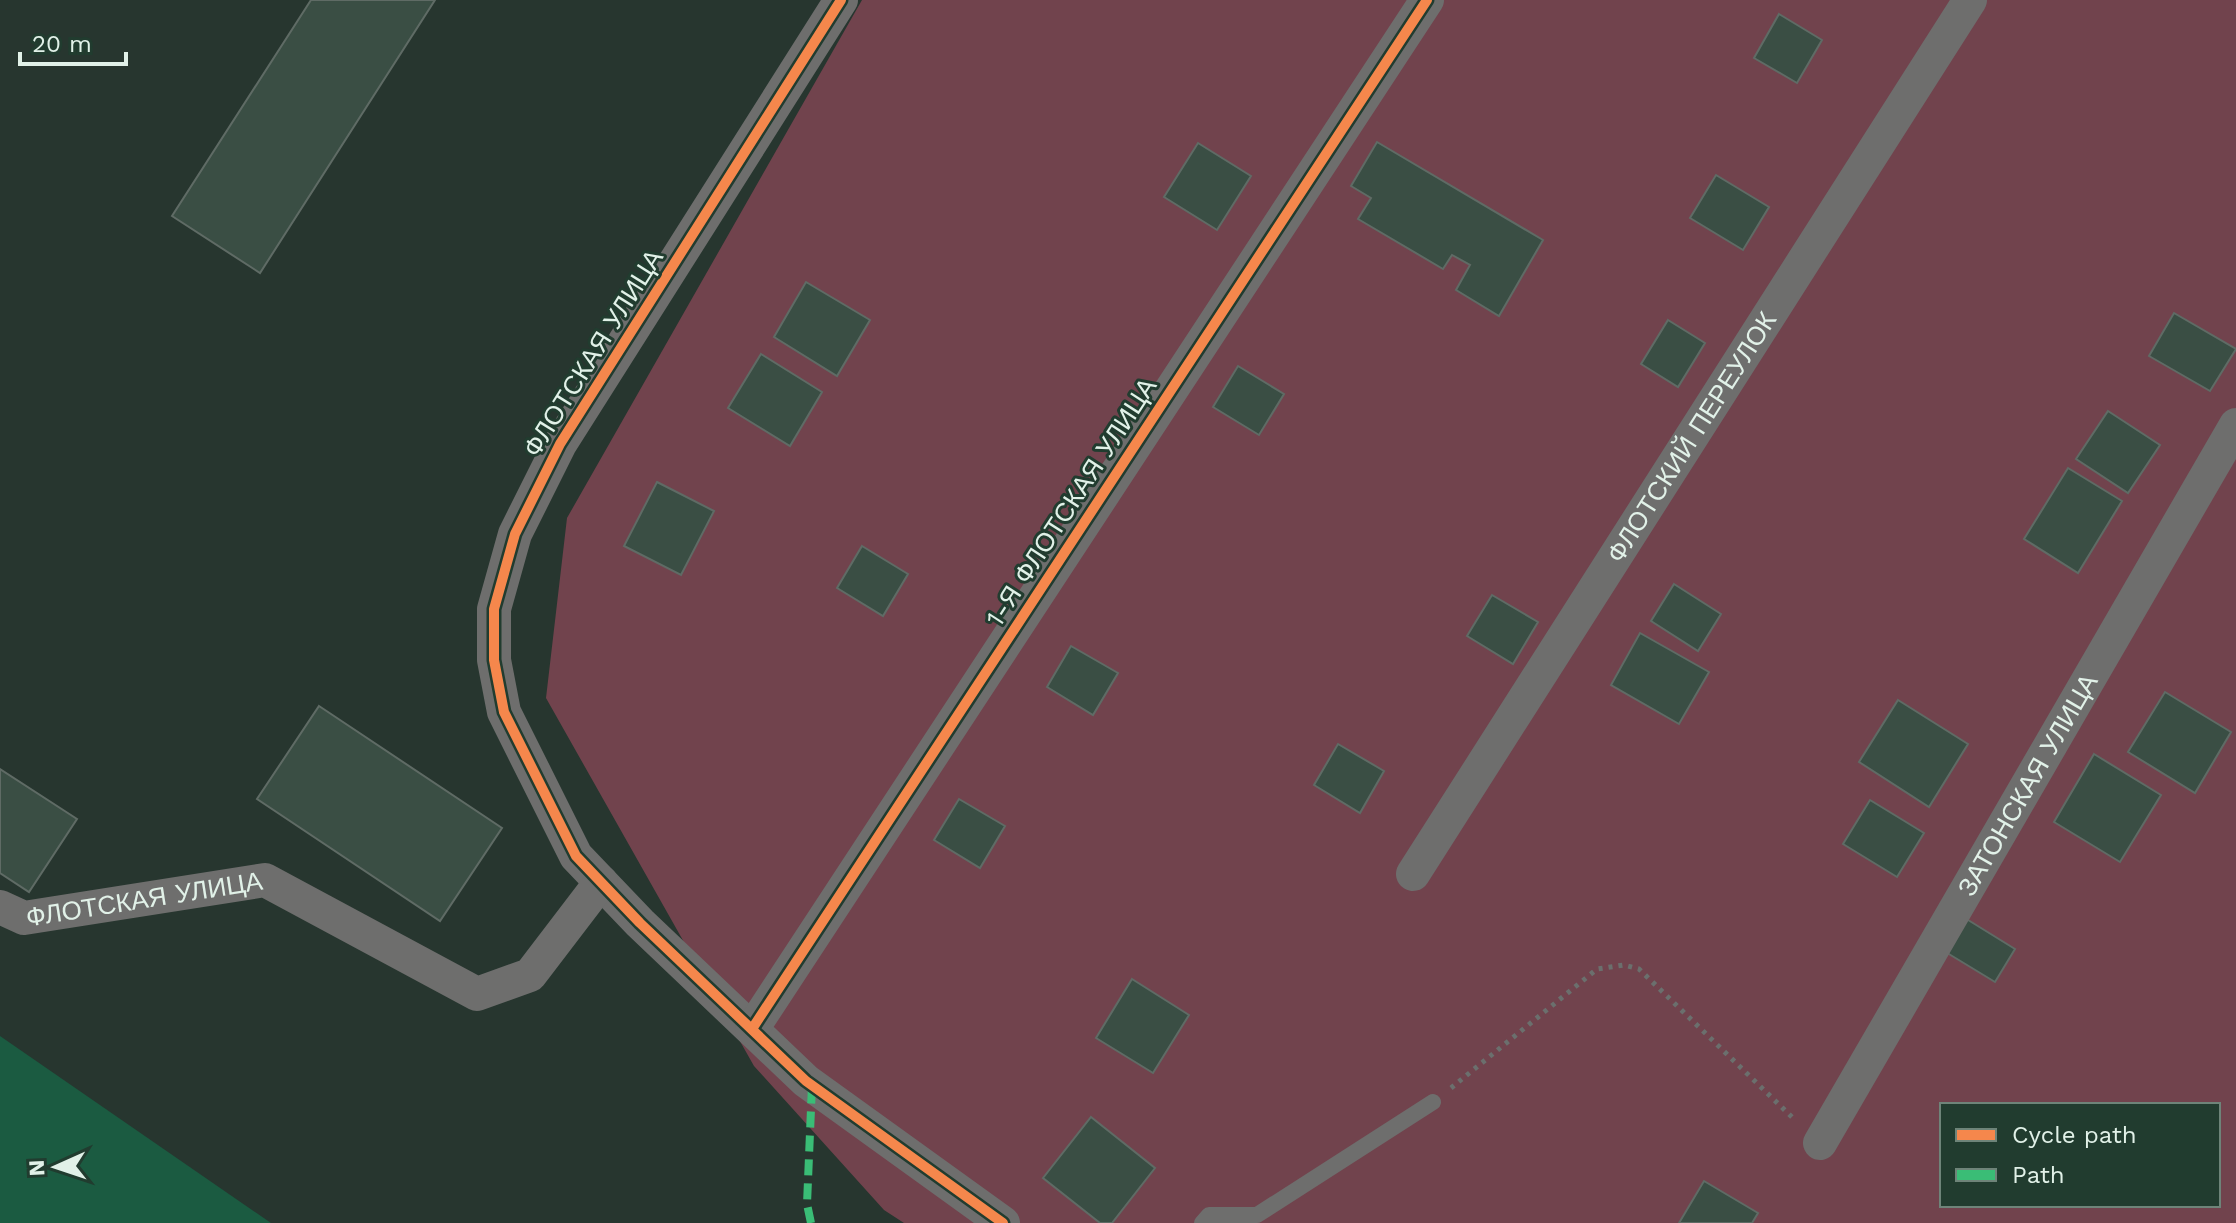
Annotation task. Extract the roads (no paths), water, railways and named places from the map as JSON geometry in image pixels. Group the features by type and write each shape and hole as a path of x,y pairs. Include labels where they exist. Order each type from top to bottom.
{"street":[{"name":"ФЛОТСКАЯ УЛИЦА","path":"0,907 24,918 265,880 477,994 530,975 601,882 576,856 504,712 494,660 494,609 515,534 560,444 841,0"},
{"name":"1-Я ФЛОТСКАЯ УЛИЦА","path":"752,1029 1427,0"},
{"name":"ФЛОТСКИЙ ПЕРЕУЛОК","path":"1413,874 1970,0"},
{"name":"ЗАТОНСКАЯ УЛИЦА","path":"1820,1143 2236,425"},
{"path":"601,882 806,1081 1003,1223"}],"lane":[{"path":"1202,1223 1209,1215 1257,1215 1433,1102"}]}
